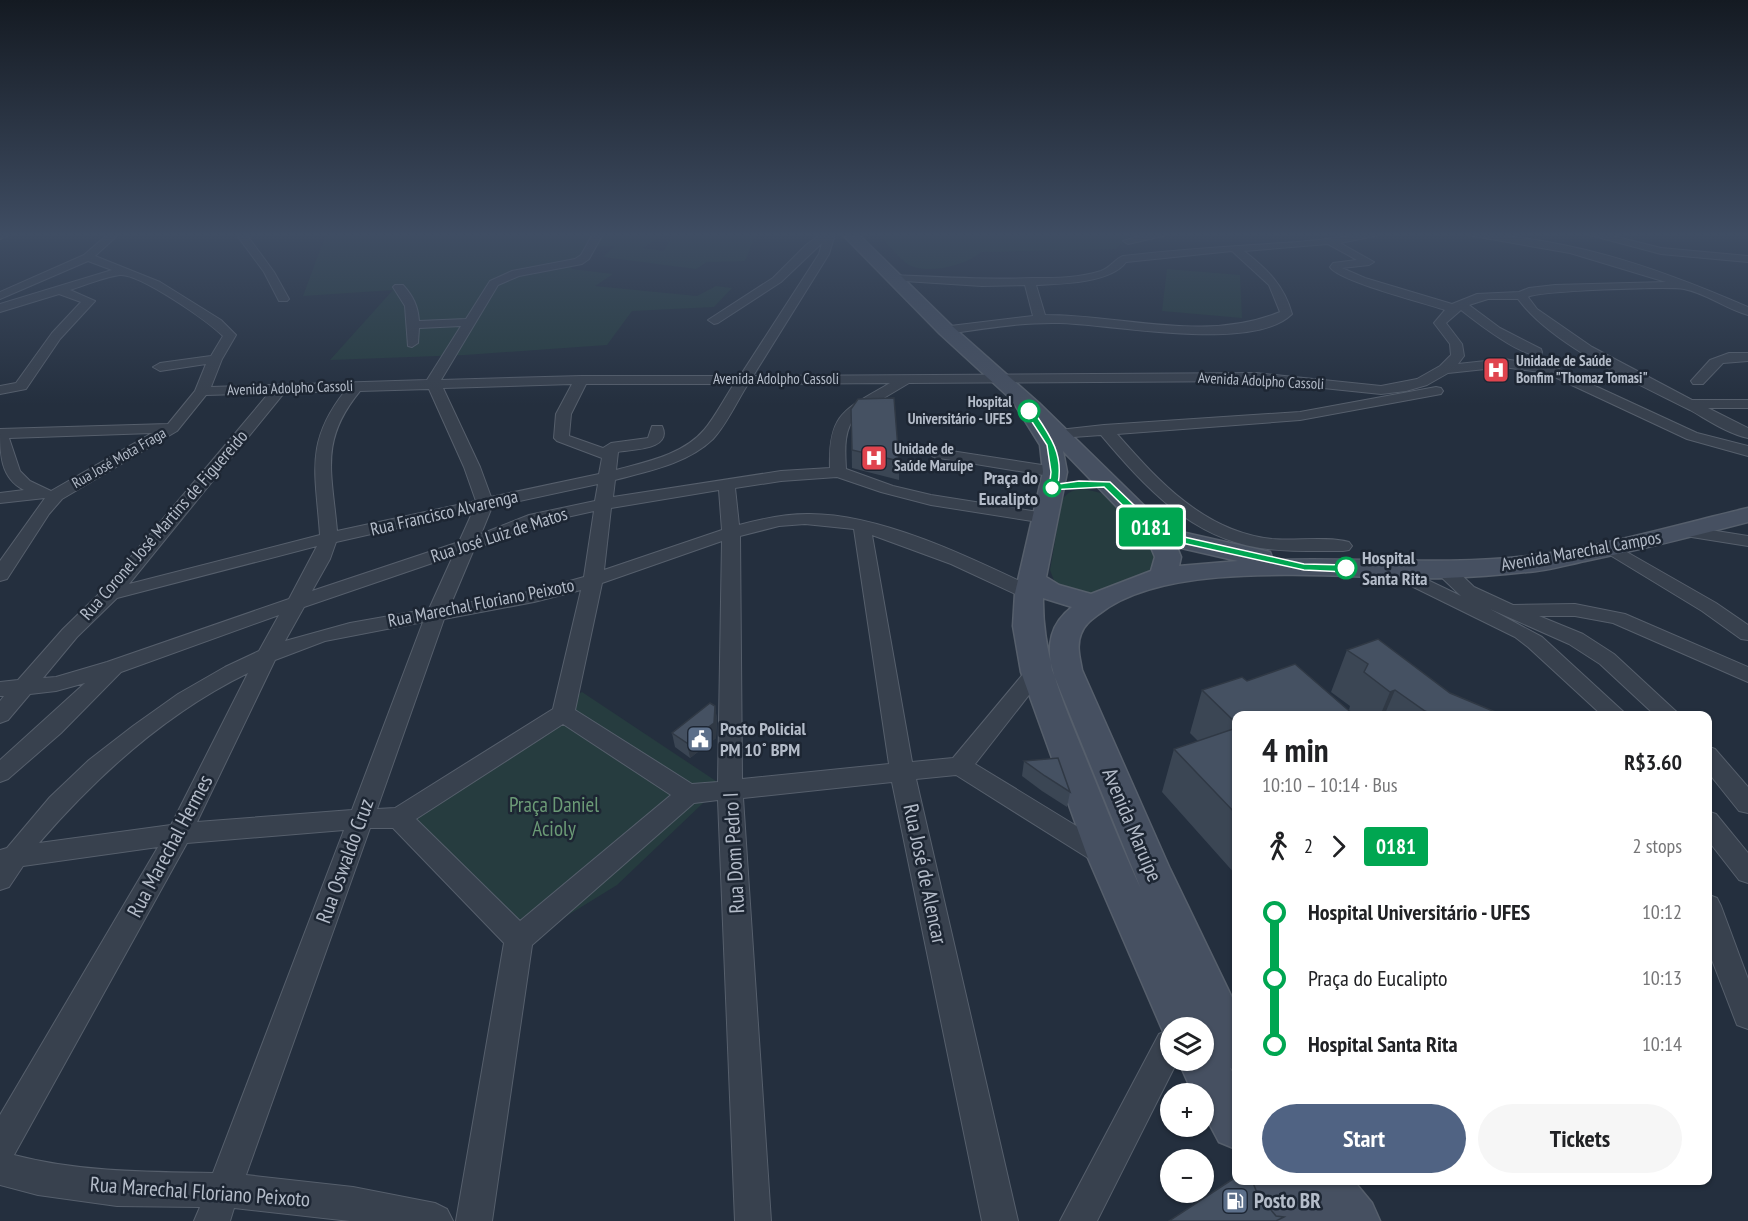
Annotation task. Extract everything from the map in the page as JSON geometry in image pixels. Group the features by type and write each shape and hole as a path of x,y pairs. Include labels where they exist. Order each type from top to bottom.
{"main road":[{"path":"906,291 1019,395 1159,535 1168,557 1164,576 1094,604 1030,586 1045,518 1065,482 1051,445 1019,395"},
{"path":"1065,482 1107,484"},
{"name":"Avenida Marechal Campos","path":"1164,576 1231,569 1304,567 1445,570 1530,564 1619,546 1748,515"},
{"name":"Avenida Marechal Campos","path":"1159,535 1304,567"},
{"name":"Avenida Maruípe","path":"1030,586 1028,626 1036,672 1107,858 1175,1017"},
{"name":"Avenida Maruípe","path":"1094,604 1076,618 1066,634 1063,650 1067,670 1155,879 1232,1042"},
{"name":"Avenida Maruípe","path":"1204,1071 1232,1118"},
{"path":"1277,1185 1306,1221"},
{"path":"1323,1185 1354,1221"}],"street":[{"path":"0,308 57,291"},
{"path":"0,390 21,386 56,336 89,301 63,291"},
{"name":"Rua José Mota Fraga","path":"0,575 48,494 172,428 202,391 215,359 230,335 226,330 167,291"},
{"path":"280,291 283,299"},
{"path":"402,291 410,304 413,325 412,343"},
{"path":"484,504 472,467 433,382 487,291"},
{"path":"714,320 760,291"},
{"name":"Rua Francisco Alvarenga","path":"110,594 329,538 607,477 672,459 699,444 709,434 800,291"},
{"path":"1032,291 1040,319"},
{"path":"946,330 1040,319 1200,331 1255,326 1286,314 1279,291"},
{"path":"1400,291 1458,307 1536,352"},
{"path":"1445,369 1458,356 1458,351 1440,323 1458,307 1485,294 1521,296 1529,291"},
{"path":"1698,291 1741,304"},
{"path":"1521,296 1529,308 1568,338 1748,434"},
{"path":"1708,308 1741,304"},
{"path":"413,325 470,322"},
{"path":"1698,381 1712,362 1729,357 1748,357"},
{"path":"160,367 215,359"},
{"path":"1445,369 1504,363 1549,370 1692,436 1748,451"},
{"name":"Avenida Adolpho Cassoli","path":"202,391 433,382 582,380 1256,377 1381,390 1406,387 1422,382 1445,369"},
{"path":"837,472 837,446 840,426 844,418 907,379"},
{"path":"582,380 568,399 561,425 562,438 609,455"},
{"path":"329,538 322,452 324,438 340,406 356,386"},
{"name":"Rua Coronel José Martins de Figuereido","path":"0,715 10,689 110,594 281,388"},
{"path":"1059,434 1300,416 1436,391"},
{"path":"1692,404 1748,404"},
{"path":"48,494 24,484 13,472 6,458 1,433 172,428"},
{"path":"4,865 179,834 360,819 399,818 563,713 592,580 609,455 615,446 654,441 657,429"},
{"path":"1104,429 1145,476 1205,524 1245,540 1343,546"},
{"path":"938,454 1065,482"},
{"name":"Rua José Luiz de Matos","path":"10,689 71,680 114,667 535,519 603,504 781,476 837,472 931,500 1045,518"},
{"name":"Rua Dom Pedro I","path":"727,484 731,533 730,790 753,1221"},
{"path":"0,498 48,494"},
{"name":"Rua Oswaldo Cruz","path":"218,1206 436,615 484,504"},
{"name":"Rua Marechal Floriano Peixoto","path":"4,865 64,797 109,756 147,726 219,679 267,653 317,637 353,628 436,615 561,590 731,533 771,522 793,520 815,519 862,525 1030,586"},
{"name":"Rua José de Alencar","path":"862,525 902,771 1000,1221"},
{"path":"1685,531 1748,541"},
{"name":"Rua Marechal Hermes","path":"0,1147 179,834 267,653 321,559 329,538"},
{"path":"0,548 23,539"},
{"path":"1619,546 1748,620"},
{"path":"1619,546 1748,634"},
{"path":"1394,570 1505,616 1541,623 1576,639 1607,659 1664,711"},
{"path":"1445,570 1467,591 1505,616 1611,711"},
{"path":"1505,616 1523,609 1575,610 1618,618 1748,675"},
{"path":"1522,633 1541,623"},
{"path":"0,773 53,727 114,667"},
{"path":"960,766 1036,672"},
{"path":"563,713 688,794"},
{"path":"1712,761 1748,804"},
{"path":"474,1221 519,939 688,794 960,766 1107,858"},
{"path":"399,818 519,939"},
{"path":"1712,827 1747,870"},
{"path":"1712,921 1748,1015"},
{"path":"1078,1221 1163,1071"},
{"name":"Rua Marechal Floriano Peixoto","path":"0,1168 39,1178 218,1206 352,1204 435,1221"}],"green space":[{"path":"305,291 378,291 303,296"},
{"path":"392,291 646,291 697,296 707,291 729,291 714,307 632,311 607,345 465,355 330,360"},
{"path":"1164,291 1241,291 1242,318 1162,311"},
{"path":"1084,489 1109,497 1154,544 1162,557 1148,576 1082,598 1055,583 1050,570 1062,500 1072,491"},
{"name":"Praça Daniel Acioly","path":"582,692 722,785 617,885 518,946 387,816"}],"building":[{"name":"Unidade de Saúde Maruípe","path":"894,398 899,461 852,450 851,409 858,399"},
{"path":"1378,639 1450,693 1493,711 1425,711 1395,690 1390,692 1364,672 1368,664 1347,650"},
{"path":"1295,664 1349,711 1232,711 1232,719 1202,690 1242,677 1247,681"},
{"path":"710,703 715,706 714,723 687,743 672,733"},
{"path":"1232,729 1232,810 1174,749"},
{"path":"1058,758 1070,792 1024,761"},
{"name":"Posto BR","path":"1232,1180 1232,1185 1254,1185 1257,1193 1276,1216 1284,1217 1276,1221 1169,1221 1196,1203 1214,1203 1214,1191"}],"bus line":[{"name":"0181","path":"1029,411 1054,453 1056,472 1052,488 1079,484 1107,484 1159,535 1236,554 1304,567 1346,568"}],"place":[{"name":"Unidade de Saúde Bonfim \"Thomaz Tomasi\"","path":"1496,370"},
{"name":"Hospital Universitário - UFES","path":"1029,411"},
{"name":"Unidade de Saúde Maruípe","path":"874,458"},
{"name":"Praça do Eucalipto","path":"1052,488"},
{"name":"Hospital Santa Rita","path":"1346,568"},
{"name":"Posto Policial PM 10˚ BPM","path":"700,739"},
{"name":"Posto BR","path":"1235,1201"}]}
